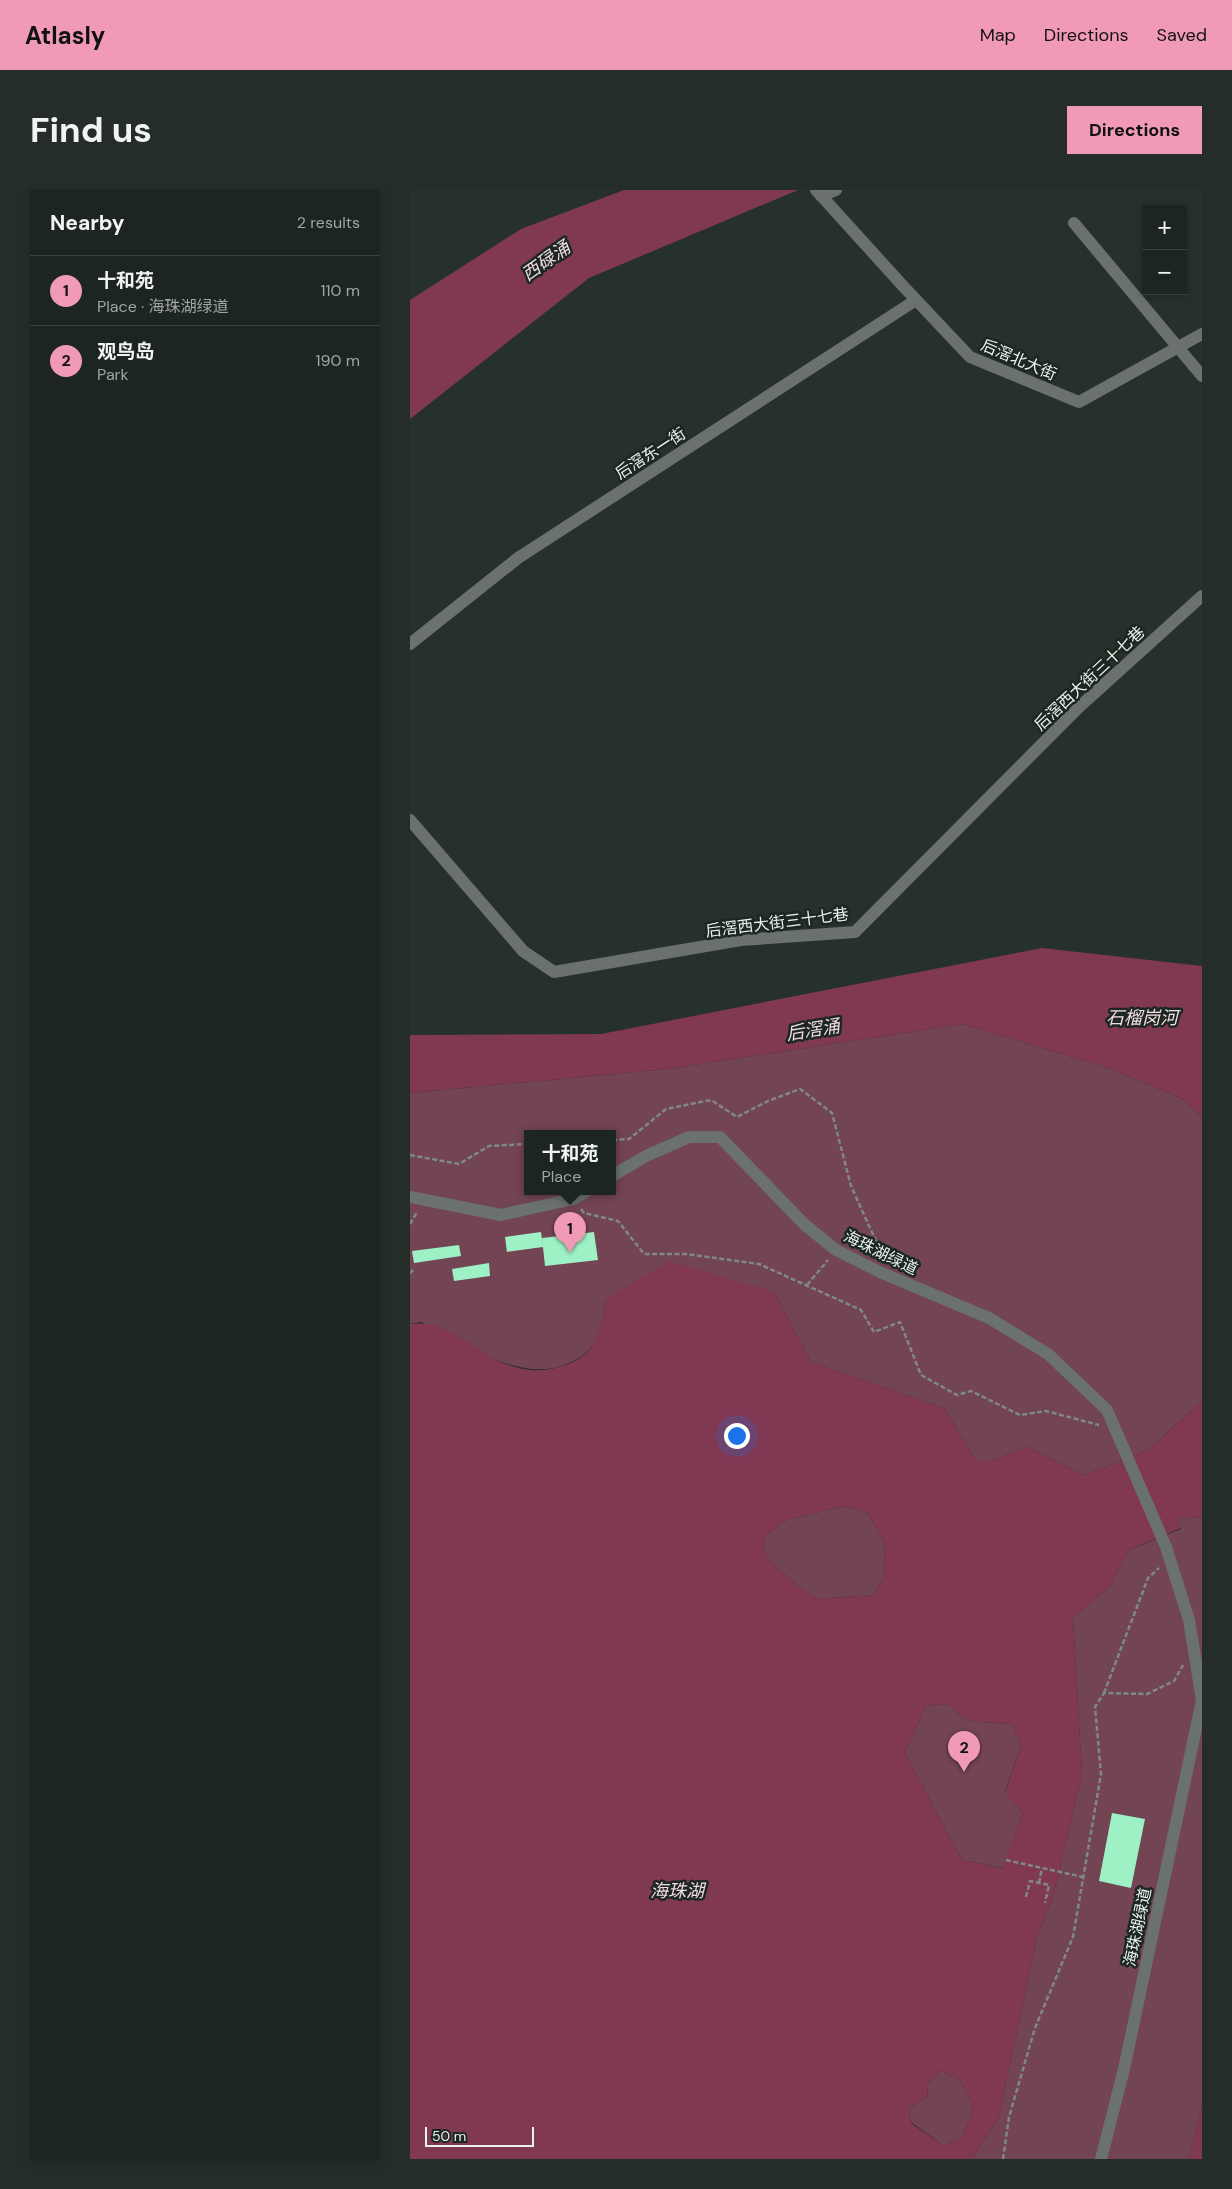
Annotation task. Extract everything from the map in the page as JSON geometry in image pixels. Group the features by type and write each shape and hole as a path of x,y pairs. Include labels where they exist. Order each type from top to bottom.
{"street":[{"path":"817,192 836,190"},
{"name":"后滘北大街","path":"817,192 970,357 1079,402 1202,334"},
{"path":"1074,223 1202,376"},
{"name":"后滘东一街","path":"410,644 518,558 916,300"},
{"name":"后滘西大街三十七巷","path":"410,820 523,951 554,972 741,940 855,932 1078,708 1202,596"},
{"name":"海珠湖绿道","path":"616,1174 646,1156 689,1136 720,1137 804,1224 836,1250 882,1273 989,1318 1048,1354 1107,1410 1125,1448 1168,1553 1189,1620 1202,1700 1124,2069 1101,2159"},
{"path":"410,1197 501,1215 573,1199 580,1195"}],"path":[{"path":"616,1140 629,1139 666,1109 711,1100 737,1117 800,1089 832,1113 851,1186 880,1250 882,1273"},
{"path":"410,1155 459,1164 489,1146 524,1144"},
{"path":"573,1199 584,1212 618,1221 644,1254 686,1254 759,1264 861,1310 874,1332 900,1322 920,1375 957,1395 971,1391 1020,1415 1046,1412 1115,1428"},
{"path":"807,1286 836,1250"},
{"path":"1003,2159 1009,2117 1035,2028 1073,1937 1101,1774 1095,1707 1104,1693 1148,1578 1168,1553"},
{"path":"1104,1693 1147,1694 1174,1681 1194,1646"},
{"path":"1006,1860 1083,1877"},
{"path":"1039,1883 1042,1868"},
{"path":"1026,1898 1030,1881 1049,1885 1045,1903"}],"shaded area":[{"path":"963,1024 1108,1068 1183,1099 1202,1117 1202,1401 1148,1450 1084,1475 1028,1447 993,1460 976,1460 944,1408 811,1362 774,1292 605,1300 600,1330 596,1339 592,1346 577,1359 549,1369 530,1369 492,1358 421,1322 410,1324 410,1093 668,1069"},
{"path":"843,1506 868,1513 885,1544 883,1578 874,1595 817,1599 796,1585 768,1559 763,1546 766,1536 783,1521"},
{"path":"1202,1517 1202,2106 1189,2159 972,2159 999,2117 1037,1937 1054,1893 1082,1775 1073,1618 1110,1586 1129,1550 1181,1529 1177,1519"},
{"path":"948,1704 967,1721 1012,1724 1021,1746 1005,1791 1023,1813 1004,1868 962,1860 905,1753 926,1706"},
{"path":"940,2070 959,2079 971,2101 972,2114 961,2138 944,2146 911,2122 909,2108 928,2097 927,2086"}],"water":[{"name":"西碌涌","path":"624,190 798,190 589,278 410,419 410,300 521,229"},
{"name":"石榴岗河","path":"1042,948 1202,966 1202,1117 1183,1099 1108,1068 963,1024 668,1069 410,1093 410,1035 601,1034"},
{"name":"海珠湖","path":"669,1261 774,1292 811,1362 944,1408 976,1460 993,1460 1028,1447 1084,1475 1148,1450 1202,1401 1202,1517 1177,1519 1181,1528 1129,1550 1110,1586 1073,1618 1082,1775 1054,1893 1037,1937 999,2117 972,2159 410,2159 410,1324 430,1325 449,1331 502,1362 522,1369 545,1370 571,1363 580,1358 593,1345 600,1328 605,1300","holes":["843,1506 868,1513 885,1544 883,1578 874,1595 817,1599 796,1585 768,1559 763,1546 766,1536 783,1521","948,1704 967,1721 1012,1724 1021,1746 1005,1792 1023,1813 1003,1868 962,1860 905,1753 926,1706","940,2070 959,2079 971,2101 972,2114 961,2138 944,2146 911,2123 909,2108 928,2097 927,2086"]},
{"path":"1202,2106 1202,2159 1189,2159"}],"building":[{"path":"541,1232 543,1247 507,1252 505,1237"},
{"path":"594,1232 598,1260 545,1266 542,1238"},
{"path":"459,1245 461,1256 414,1263 412,1251"},
{"path":"489,1263 490,1276 454,1281 452,1269"},
{"path":"1112,1813 1145,1819 1131,1888 1099,1881"}],"place":[{"name":"十和苑","path":"570,1253"},
{"name":"观鸟岛","path":"964,1772"}],"water label":[{"name":"后滘涌","path":"813,1030"}]}
